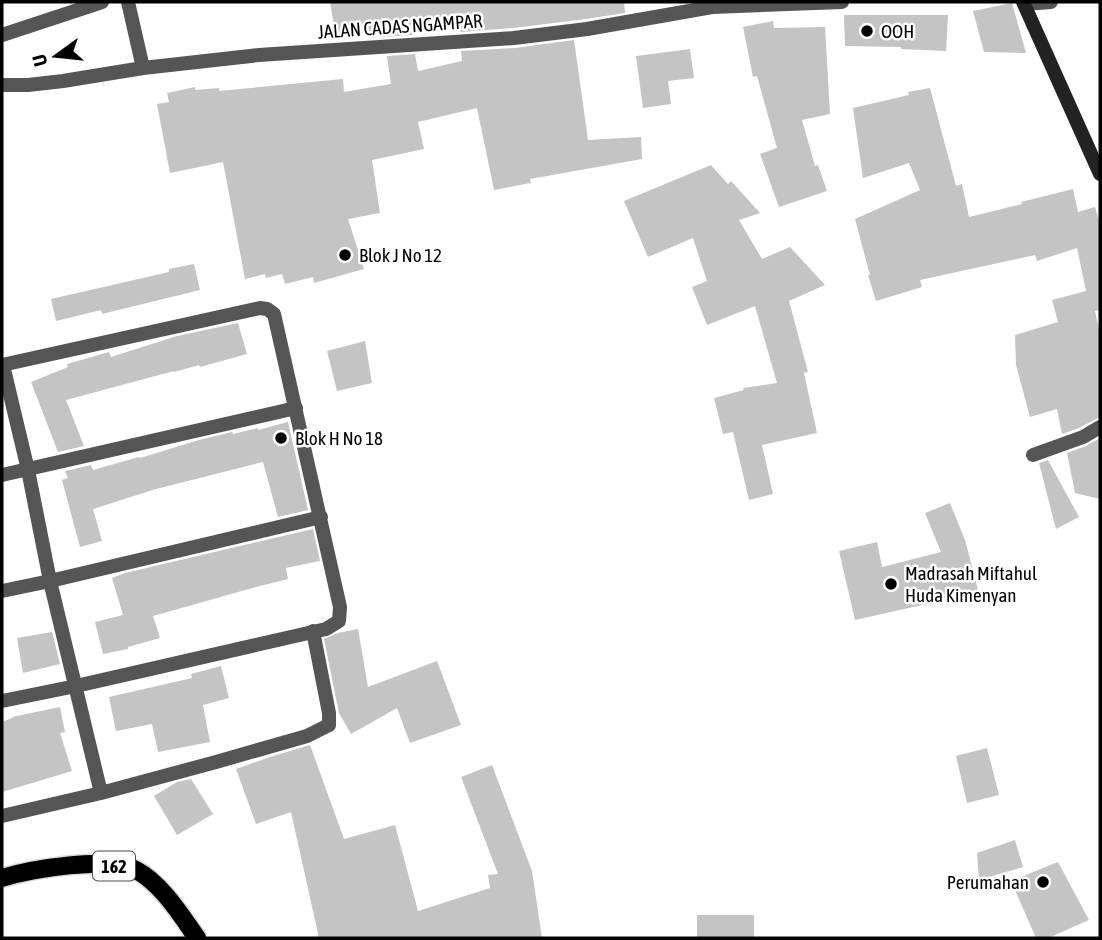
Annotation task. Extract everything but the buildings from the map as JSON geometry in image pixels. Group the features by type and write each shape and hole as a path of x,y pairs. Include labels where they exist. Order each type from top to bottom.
{"main road":[{"name":"162","path":"2,878 22,872 83,864 134,869 153,883 177,909 197,938"}],"street":[{"path":"2,35 102,2"},
{"path":"128,2 144,68"},
{"name":"JALAN CADAS NGAMPAR","path":"2,85 64,81 144,68 259,55 514,38 587,29 712,7 842,2"},
{"path":"1051,2 1024,3 1100,174"},
{"path":"2,701 76,686 326,629 339,621 340,607 321,517 274,314 268,309 260,308 2,365 28,470 50,581 76,686 101,793"},
{"path":"2,475 296,408"},
{"path":"1033,455 1083,437 1100,427"},
{"path":"2,591 321,517"},
{"path":"2,816 216,762 307,736 329,725 313,631"}],"place":[{"name":"OOH","path":"867,31"},
{"name":"Blok J No 12","path":"345,255"},
{"name":"Blok H No 18","path":"281,438"},
{"name":"Madrasah Miftahul Huda Kimenyan","path":"891,584"},
{"name":"Perumahan","path":"1043,882"}]}
